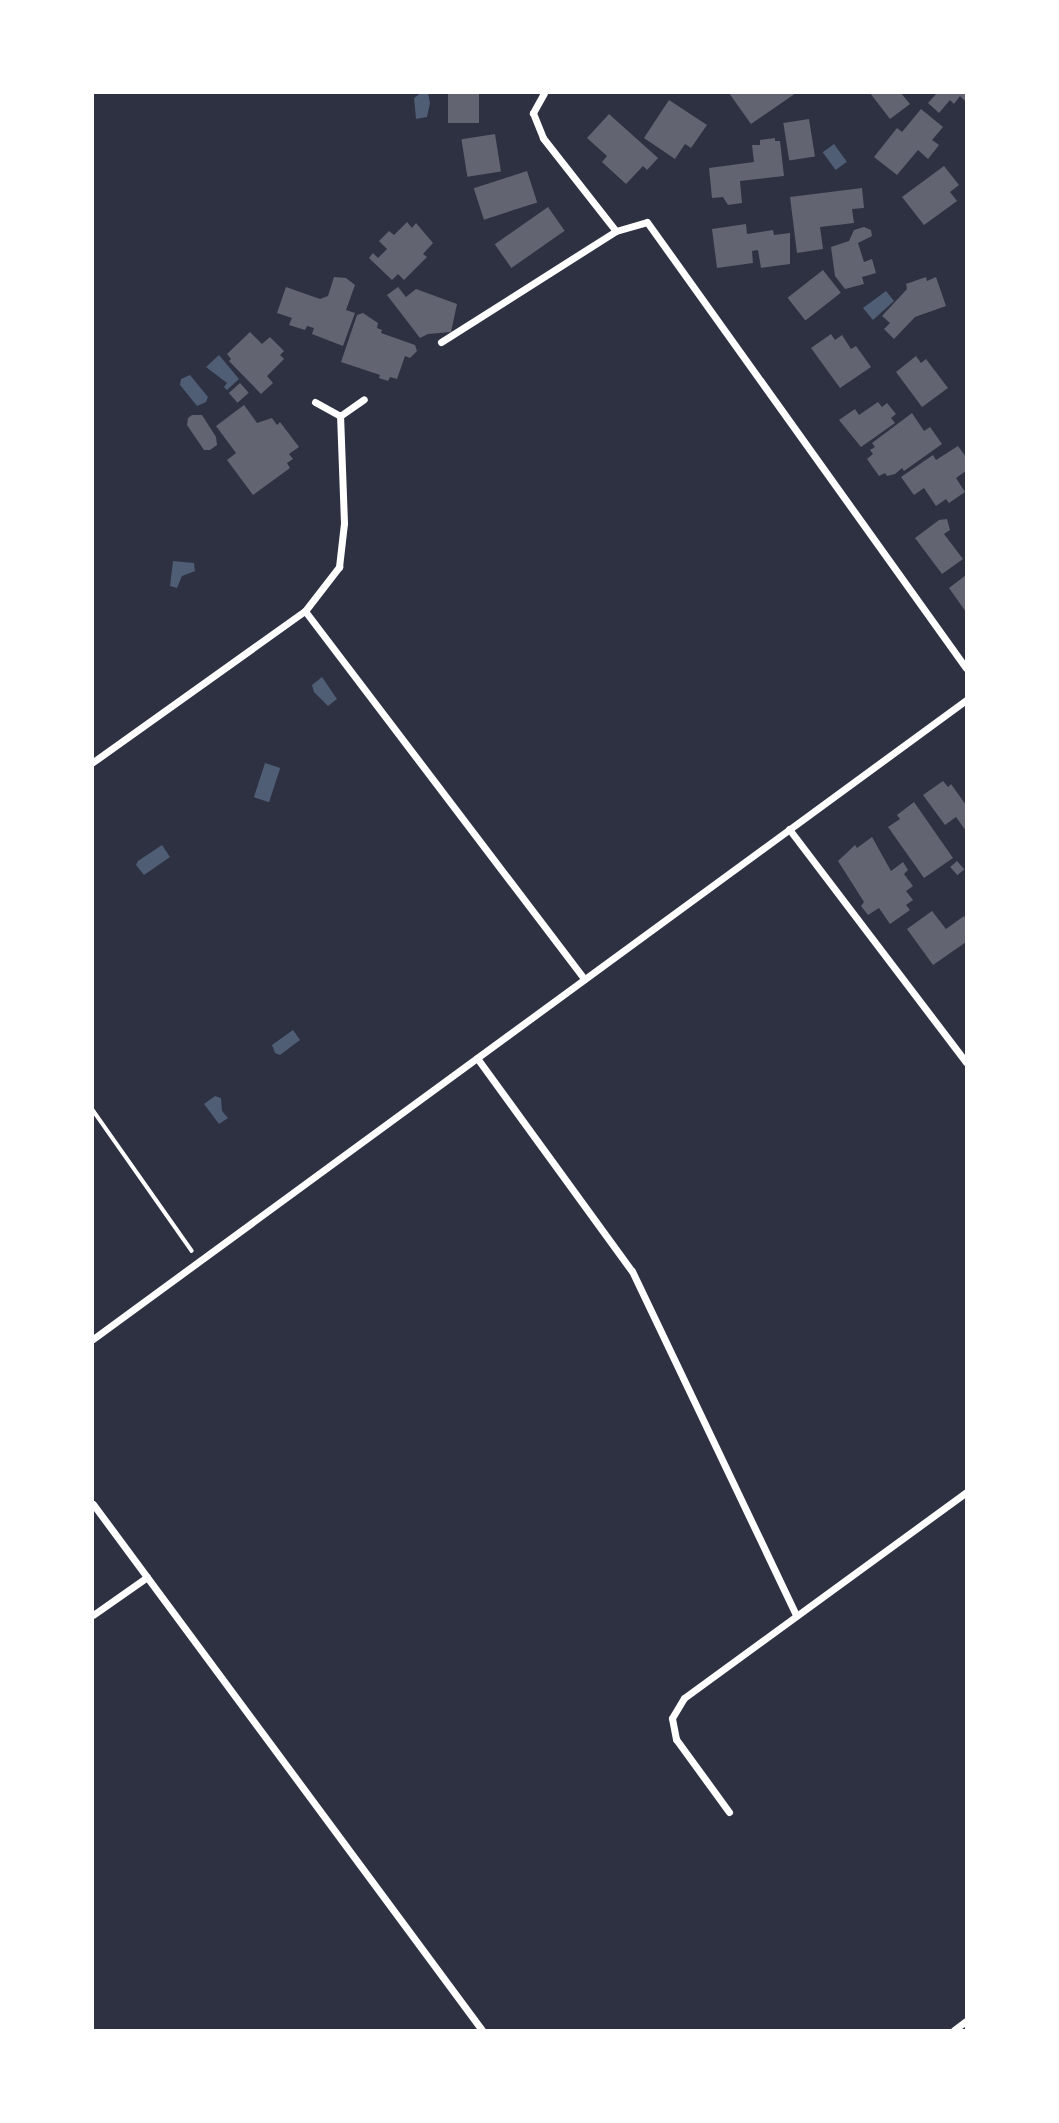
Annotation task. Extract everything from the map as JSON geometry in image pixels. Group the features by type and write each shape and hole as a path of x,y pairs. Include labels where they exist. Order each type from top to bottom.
{"street":[{"path":"544,93 533,113 542,138 616,231"},
{"path":"441,342 616,231 647,222 966,668"},
{"path":"340,416 364,399"},
{"path":"315,402 340,416"},
{"path":"93,762 305,611 339,567 344,523 340,416"},
{"path":"305,611 584,979"},
{"path":"93,1339 966,700"},
{"path":"789,829 966,1062"},
{"path":"477,1058 632,1271 796,1615"},
{"path":"729,1812 676,1739 672,1718 684,1698 966,1492"},
{"path":"93,1504 482,2030"},
{"path":"93,1615 147,1577"},
{"path":"954,2030 966,2021"}],"path":[{"path":"93,1110 199,1261"}],"water":[{"path":"421,93 428,93 430,103 427,117 416,119 414,98"},
{"path":"834,144 847,162 836,170 823,152"},
{"path":"886,291 894,301 873,320 863,308"},
{"path":"219,355 239,379 227,390 224,387 227,383 206,367"},
{"path":"190,375 208,397 206,402 197,406 180,385 181,379"},
{"path":"173,561 194,563 195,571 182,576 177,588 170,586"},
{"path":"322,677 337,699 328,706 314,692 312,685"},
{"path":"265,763 280,768 269,802 254,797"},
{"path":"162,845 170,857 144,875 136,865 138,861"},
{"path":"293,1030 300,1040 280,1055 275,1053 272,1045"},
{"path":"215,1096 221,1098 222,1111 228,1118 219,1124 204,1104"}],"building":[{"path":"448,93 479,93 479,123 448,123"},
{"path":"729,93 796,93 751,124"},
{"path":"870,93 901,93 910,104 890,119"},
{"path":"937,93 966,93 966,102 960,96 954,104 950,100 939,113 928,103"},
{"path":"669,100 707,125 691,148 685,144 675,159 644,138"},
{"path":"921,109 943,127 932,140 939,145 928,159 918,150 897,175 874,157 897,128 902,132"},
{"path":"609,114 658,158 647,170 643,166 626,184 602,162 607,156 587,138"},
{"path":"809,119 815,157 789,161 783,123"},
{"path":"495,134 501,172 467,177 461,139"},
{"path":"775,138 775,141 780,141 784,176 740,181 742,203 728,205 723,197 712,198 709,168 754,162 752,145 760,145 760,140"},
{"path":"944,166 959,185 950,192 957,201 924,225 902,197"},
{"path":"527,171 537,202 484,220 474,188"},
{"path":"862,188 864,208 852,209 854,223 820,227 823,249 797,253 790,197"},
{"path":"548,207 565,231 511,268 495,244"},
{"path":"407,222 412,228 416,223 433,243 423,254 427,257 404,280 398,274 392,280 369,258 373,253 378,258 387,249 379,241 389,231 394,235"},
{"path":"746,224 747,234 773,230 774,235 790,233 790,264 761,268 758,250 752,251 753,263 717,268 712,229"},
{"path":"864,227 871,230 872,236 858,243 864,262 872,259 876,273 862,277 864,284 845,289 835,276 831,247 849,241 854,230"},
{"path":"823,270 841,293 805,321 788,298"},
{"path":"334,277 346,278 355,285 346,310 355,313 343,346 312,334 314,328 307,326 305,330 289,325 292,318 277,313 286,287 320,299 328,296"},
{"path":"926,277 927,281 936,277 946,306 915,317 894,339 884,329 890,323 882,316 907,289 906,284"},
{"path":"398,287 406,297 416,289 457,304 451,332 428,334 420,338 387,295"},
{"path":"363,313 378,323 377,328 382,330 381,333 415,345 417,351 410,358 405,356 397,379 390,377 388,381 379,378 380,375 341,362 357,315"},
{"path":"250,332 262,344 270,337 284,351 280,355 284,359 267,376 273,383 261,394 229,361 231,359 227,354"},
{"path":"831,334 835,340 842,335 851,349 856,346 871,367 840,388 811,348"},
{"path":"916,356 921,363 926,359 948,388 922,407 896,372"},
{"path":"240,383 249,393 238,403 229,393"},
{"path":"878,402 882,407 887,403 896,414 891,418 895,423 861,447 839,420 855,409 859,415"},
{"path":"244,405 257,423 272,418 277,425 280,422 299,447 289,454 293,459 287,463 290,468 253,495 227,460 236,453 216,426"},
{"path":"912,413 924,431 930,427 942,444 904,471 902,468 895,474 887,476 885,473 879,476 867,459 873,454 870,450 875,447 872,443"},
{"path":"202,415 216,437 217,445 210,450 204,450 187,425 188,418"},
{"path":"958,446 966,457 966,471 956,478 965,492 949,503 946,499 936,506 924,488 914,495 901,477 933,455 936,460"},
{"path":"947,519 950,530 944,534 963,559 942,574 915,538 939,520"},
{"path":"966,575 966,612 949,588"},
{"path":"943,781 948,787 951,784 966,805 966,831 956,817 945,825 923,795"},
{"path":"914,802 953,858 924,878 888,827 900,819 897,815"},
{"path":"872,837 891,871 903,862 908,870 904,874 913,886 906,891 913,900 906,905 910,910 890,924 879,908 868,915 861,906 864,902 838,861 855,845 857,848"},
{"path":"957,861 964,869 957,875 950,867"},
{"path":"932,911 946,929 964,916 966,919 966,942 933,965 907,929"}]}
